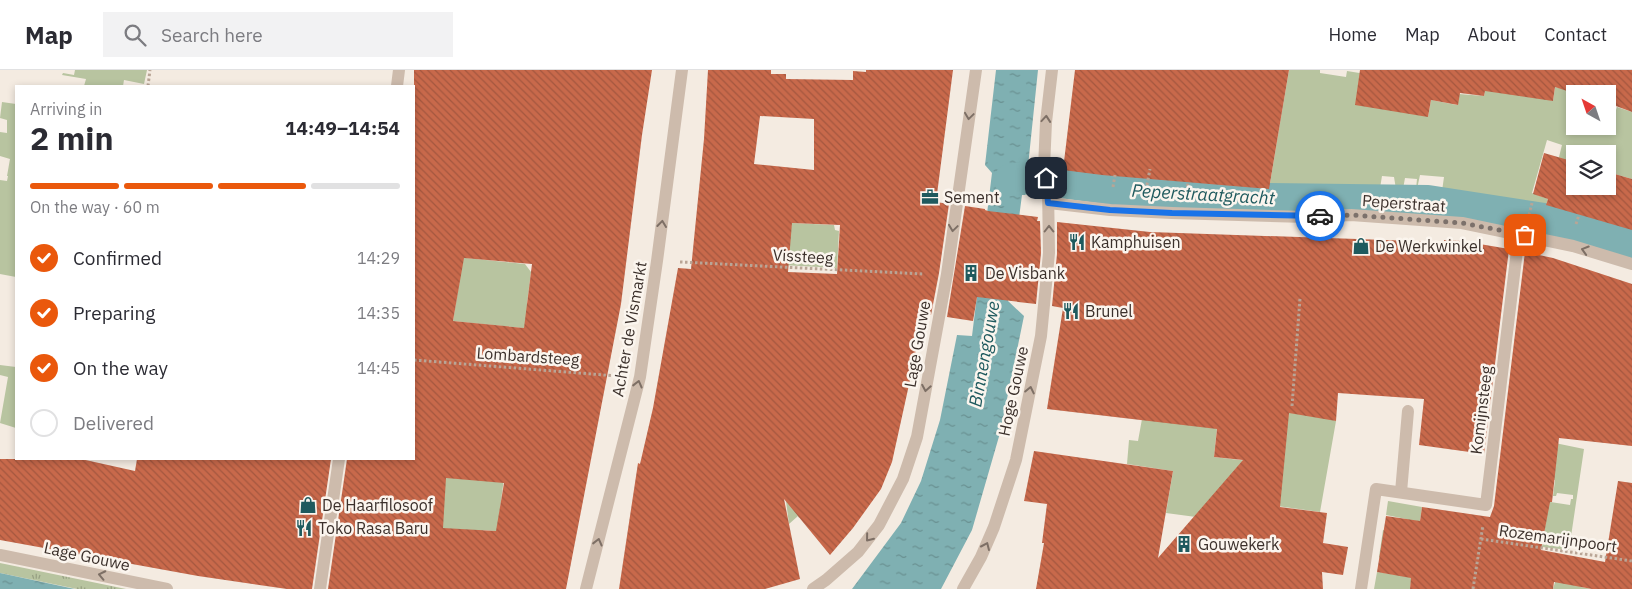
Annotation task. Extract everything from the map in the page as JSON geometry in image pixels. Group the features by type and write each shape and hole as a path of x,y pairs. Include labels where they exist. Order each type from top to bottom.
{"street":[{"path":"397,85 399,70"},
{"name":"Achter de Vismarkt","path":"586,589 640,377 682,70"},
{"name":"Lage Gouwe","path":"812,589 826,580 858,552 880,525 903,479 917,437 947,274 976,70"},
{"name":"Hoge Gouwe","path":"963,589 981,557 994,527 1016,460 1041,336 1048,261 1048,188 1044,168 1046,122 1052,70"},
{"name":"Peperstraat","path":"1048,203 1110,210 1172,213 1306,217 1351,215 1462,223 1574,246 1632,264"},
{"name":"Komijnsteeg","path":"1486,505 1519,234"},
{"path":"1401,492 1408,411"},
{"path":"320,589 340,460"},
{"path":"1361,589 1376,489 1486,505"},
{"name":"Lage Gouwe","path":"0,555 167,589"}],"path":[{"path":"148,85 150,70"},
{"path":"1148,182 1150,169"},
{"path":"1114,180 1115,175"},
{"name":"Vissteeg","path":"657,261 844,271 947,274"},
{"path":"1292,406 1300,298"},
{"name":"Lombardsteeg","path":"415,360 640,377"},
{"path":"1473,589 1486,505"},
{"name":"Rozemarijnpoort","path":"1481,540 1632,561"}],"green space":[{"path":"75,70 147,70 144,84 124,80 123,85 84,85 86,79 62,75 63,73 74,75"},
{"path":"1289,70 1320,70 1320,73 1346,77 1347,71 1372,75 1428,117 1431,100 1457,105 1459,94 1484,96 1488,70 1553,101 1555,87 1566,90 1566,135 1616,135 1617,107 1632,112 1632,179 1616,174 1616,145 1566,145 1566,161 1558,161 1562,145 1547,140 1532,193 1548,199 1546,205 1442,191 1444,177 1420,175 1417,189 1417,179 1405,178 1403,189 1396,189 1394,177 1382,176 1380,188 1362,190 1269,189"},
{"path":"2,102 15,104 15,277 0,274 0,180 7,181 10,159 0,156 0,132 7,133 7,120 0,118"},
{"path":"792,223 834,225 835,230 839,231 837,268 783,265"},
{"path":"457,257 525,264 531,272 527,303 543,305 533,329 453,321 460,279"},
{"path":"1107,349 1336,421 1320,512 1263,504 1196,517 1166,513 1173,471 1127,464 1129,440 1138,441 1142,419 1217,428 1214,457 1283,465"},
{"path":"0,365 15,367 15,428 0,423 8,377 0,375"},
{"path":"1555,443 1584,449 1569,550 1542,547 1547,513 1544,501 1570,505 1571,499 1573,499 1573,495 1557,493 1556,496 1553,496 1555,480 1544,479"},
{"path":"407,470 504,478 495,547 495,531 483,530 482,535 442,532"},
{"path":"786,501 805,507 799,518 798,516 789,524"},
{"path":"1388,501 1422,507 1410,589 1374,589 1377,572 1398,575 1400,561 1379,557 1383,530 1404,533 1406,519 1386,515"},
{"path":"0,563 126,589 77,589 0,573"},
{"path":"1559,569 1581,587 1592,589 1553,589"}],"water":[{"name":"Binnengouwe","path":"996,70 1038,70 1025,195 1022,195 1008,301 1024,316 1000,433 972,530 941,589 852,589 901,523 921,481 940,420 957,335 972,336 992,173 985,165"},
{"path":"0,573 75,589 0,589"}],"building":[{"path":"414,70 652,70 621,304 566,589 328,589 347,460 415,460","holes":["464,258 532,264 524,328 453,321","446,478 504,483 496,531 443,528"]},
{"path":"708,70 771,70 771,74 786,74 786,79 853,80 853,71 953,70 936,202 949,204 939,273 931,315 922,313 914,362 892,462 881,489 853,528 830,555 784,499 800,579 765,589 619,589 638,463 640,464 653,408 678,268 691,269 704,139","holes":["760,116 814,119 814,170 754,164","792,223 840,225 837,274 788,272"]},
{"path":"1075,70 1289,70 1269,189 1063,170"},
{"path":"1360,70 1632,70 1632,112 1616,106 1616,85 1566,85 1566,91 1555,87 1553,101 1485,91 1484,96 1460,93 1458,105 1431,100 1428,117 1355,105"},
{"path":"1544,153 1566,159 1566,195 1616,195 1616,174 1632,179 1632,230 1546,205 1548,199 1533,194"},
{"path":"965,206 988,211 1038,217 1037,221 1040,221 1041,253 1036,304 977,297 973,321 947,317"},
{"path":"1057,222 1150,232 1444,242 1444,240 1462,241 1509,249 1484,454 1419,445 1424,399 1338,393 1336,421 1289,413 1280,507 1327,513 1323,543 1348,547 1343,575 1322,572 1323,589 1036,589 1044,543 1042,543 1047,504 1024,501 1034,451 1173,471 1158,558 1243,460 1214,457 1217,429 1047,409 1063,308 1052,306 1057,254"},
{"path":"1525,252 1553,258 1632,284 1632,446 1559,438 1552,502 1550,502 1541,550 1605,562 1618,481 1632,483 1632,589 1592,589 1554,582 1553,589 1410,589 1411,578 1377,572 1386,516 1420,521 1422,507 1490,517 1494,506"},
{"path":"0,459 86,460 135,471 137,460 331,460 312,589 287,589 198,576 0,540"}],"waterway":[{"name":"Peperstraatgracht","path":"1010,180 1020,178 1044,180 1166,196 1428,201 1551,220 1632,243"}],"way so far":[{"path":"1320,216 1351,215 1462,223 1525,235"}],"place":[{"name":"Sement","path":"930,197"},
{"name":"Kamphuisen","path":"1077,242"},
{"name":"De Werkwinkel","path":"1361,246"},
{"name":"De Visbank","path":"971,273"},
{"name":"Brunel","path":"1071,311"},
{"name":"De Haarfilosoof","path":"308,505"},
{"name":"Toko Rasa Baru","path":"304,528"},
{"name":"Gouwekerk","path":"1184,544"}],"route":[{"path":"1046,178 1048,203 1110,210 1172,213 1320,216"}]}
